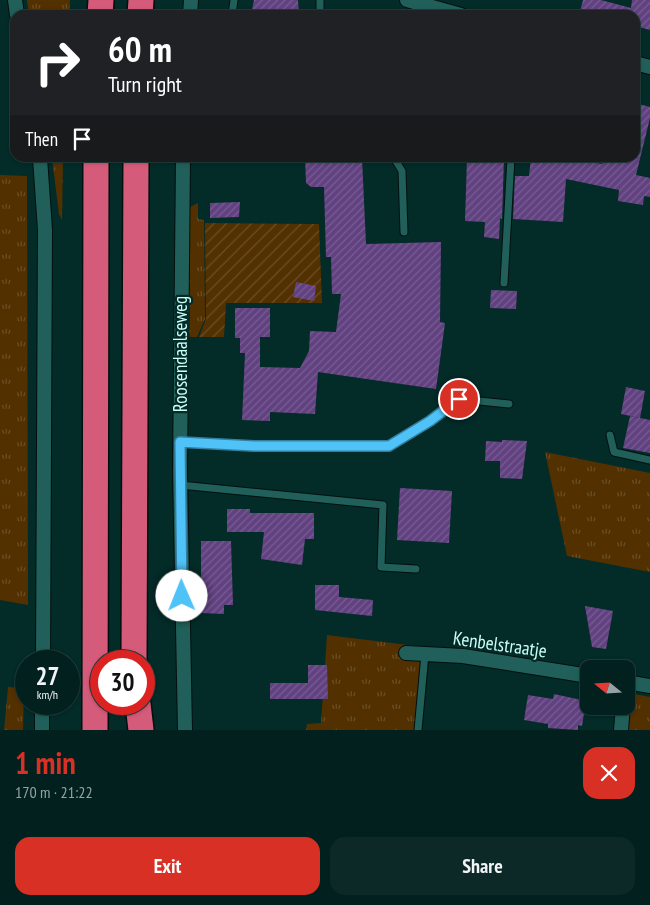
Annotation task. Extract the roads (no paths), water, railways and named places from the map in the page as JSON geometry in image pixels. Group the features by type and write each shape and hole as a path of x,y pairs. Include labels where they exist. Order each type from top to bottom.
{"highway":[{"path":"95,650 96,162"},
{"path":"134,650 136,162"},
{"path":"91,730 93,715"},
{"path":"95,715 95,730"},
{"path":"134,730 135,715"},
{"path":"138,715 141,730"}],"street":[{"path":"407,0 443,10"},
{"path":"40,162 45,230 43,650"},
{"name":"Roosendaalseweg","path":"183,162 180,485 185,730"},
{"name":"Kenbelstraatje","path":"406,653 463,656 580,675"},
{"path":"635,684 650,686"},
{"path":"42,715 42,730"},
{"path":"620,730 621,715"}],"lane":[{"path":"396,162 402,171 404,232"},
{"path":"504,283 511,162"},
{"path":"180,442 254,446 389,446 430,421 459,399 509,404"},
{"path":"610,435 614,452 650,460"},
{"path":"180,485 383,505 380,567 416,569"},
{"path":"418,730 425,654"}]}
